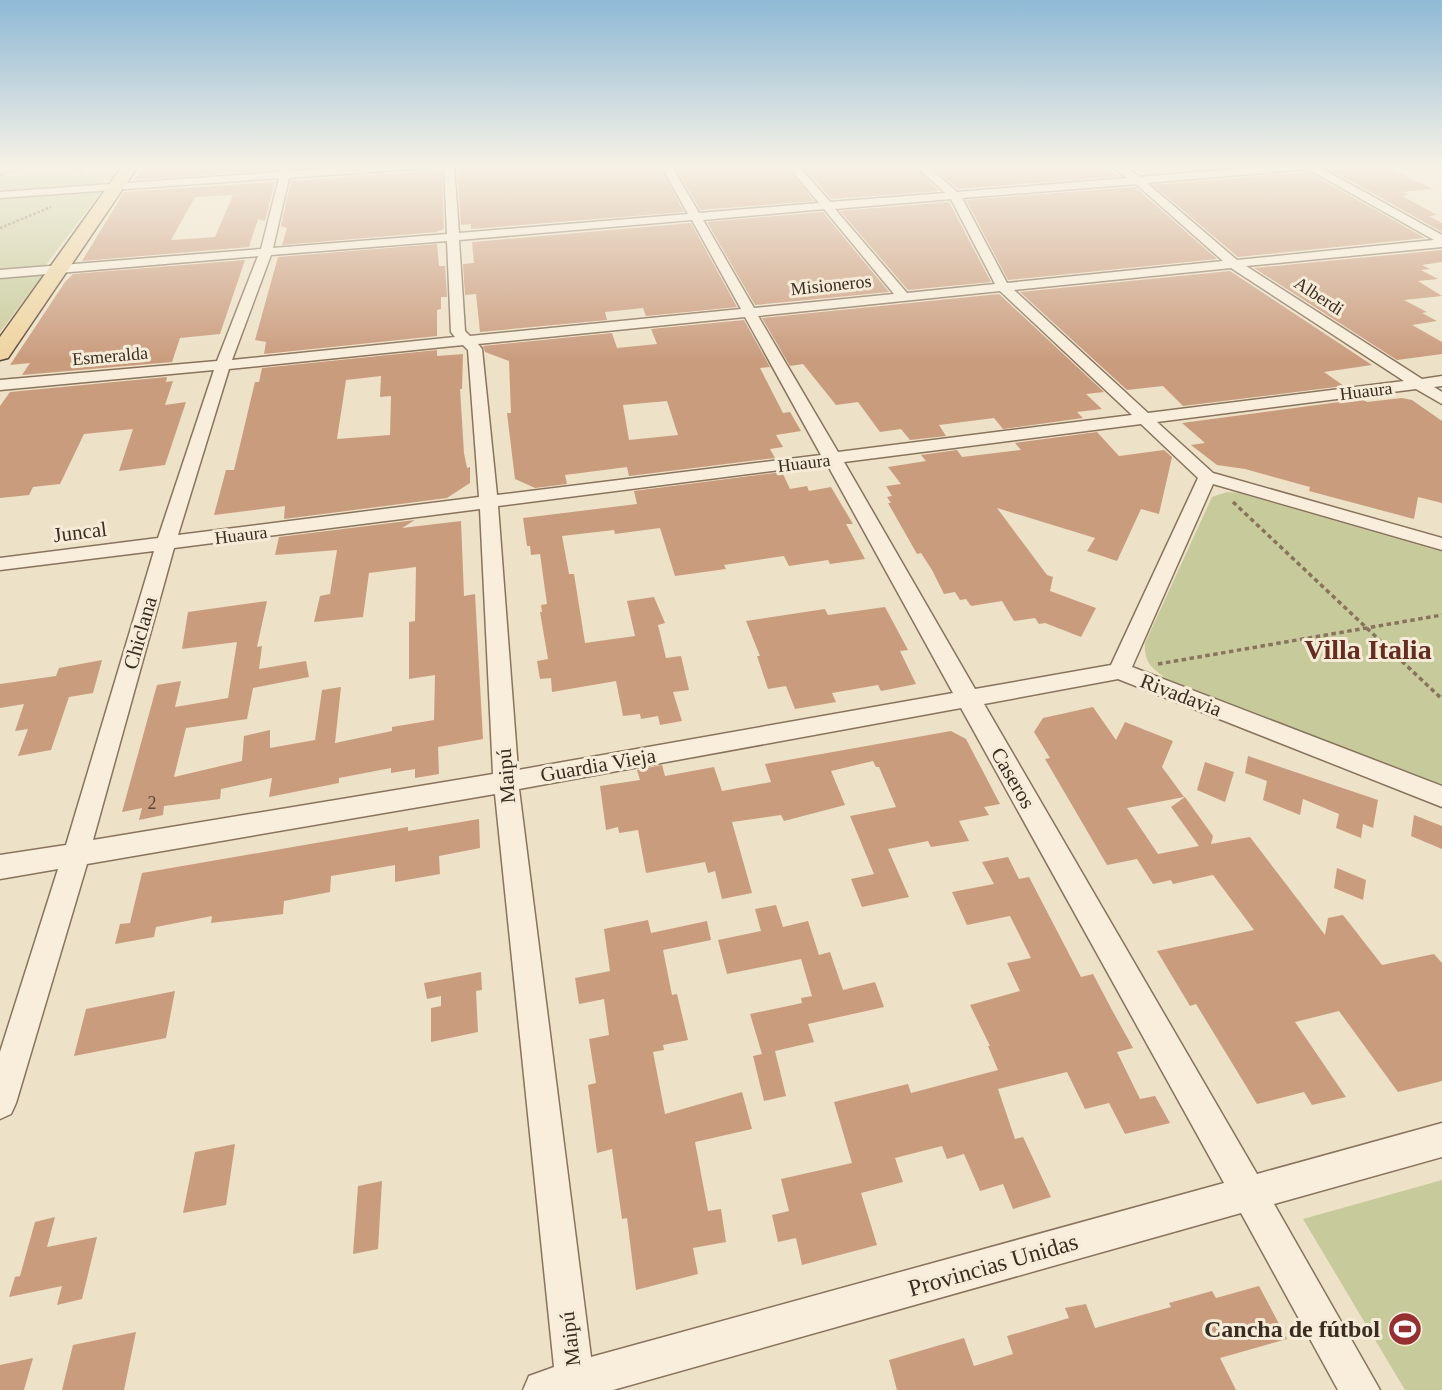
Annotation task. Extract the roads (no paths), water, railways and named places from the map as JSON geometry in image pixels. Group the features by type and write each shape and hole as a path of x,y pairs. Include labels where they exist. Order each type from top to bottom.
{"main road":[{"path":"0,353 86,230"}],"street":[{"name":"Chiclana","path":"0,1103 76,855 165,545 223,365 266,253 272,230"},
{"name":"Maipú","path":"452,230 458,332 475,349 489,503 506,782 565,1387"},
{"path":"0,274 539,230"},
{"name":"Caseros","path":"702,230 1360,1390"},
{"path":"847,230 904,297"},
{"path":"973,230 1003,287 1142,420 1207,477 1442,544"},
{"name":"Alberdi","path":"1195,230 1234,264 1442,400"},
{"path":"1421,230 1442,242"},
{"name":"Misioneros","path":"223,365 1442,242"},
{"name":"Esmeralda","path":"0,385 223,365"},
{"name":"Huaura","path":"165,545 1442,381"},
{"name":"Rivadavia","path":"1207,477 1119,671 1442,797"},
{"name":"Juncal","path":"0,564 165,545"},
{"name":"Guardia Vieja","path":"0,867 506,782 1119,671"},
{"name":"Provincias Unidas","path":"565,1387 1442,1140"}],"place":[{"name":"Cancha de fútbol","path":"1405,1329"}],"district":[{"name":"Villa Italia","path":"1368,649"}]}
